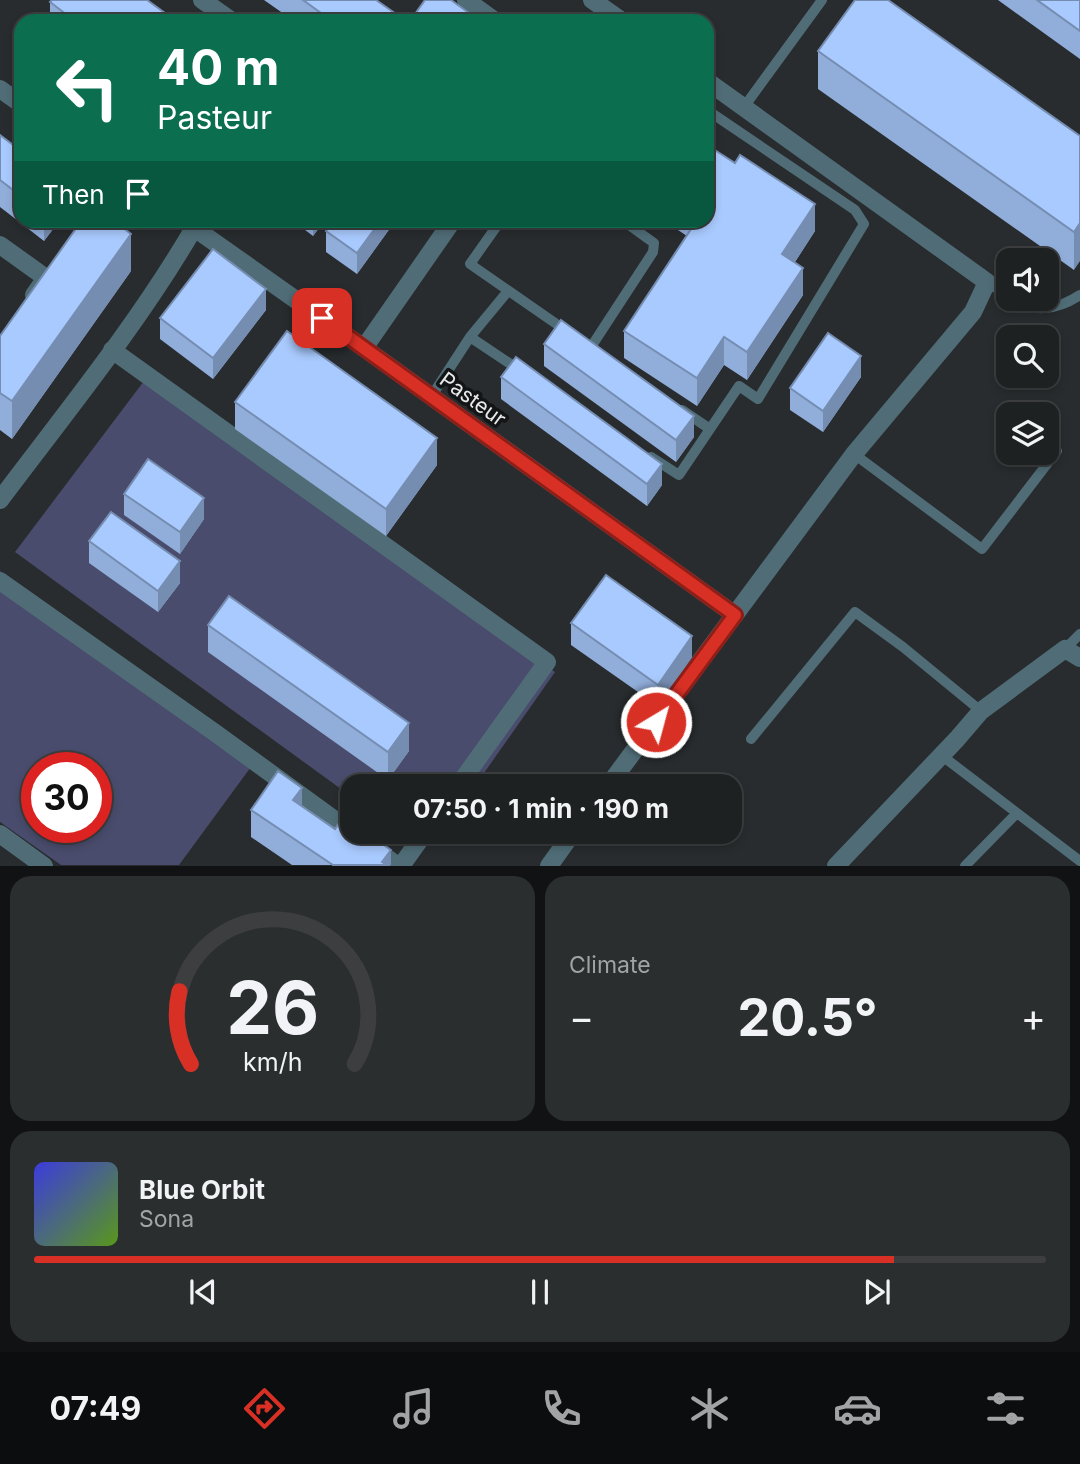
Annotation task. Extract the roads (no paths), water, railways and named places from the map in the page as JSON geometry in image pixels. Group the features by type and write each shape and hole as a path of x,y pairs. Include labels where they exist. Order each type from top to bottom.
{"street":[{"path":"202,0 222,14"},
{"path":"466,0 485,14"},
{"path":"617,774 854,454 973,312 987,282 714,86"},
{"path":"0,500 112,351 172,265 187,228"},
{"name":"Pasteur","path":"195,228 735,615"},
{"path":"364,348 447,228"},
{"path":"0,245 46,278 23,310"},
{"path":"112,351 547,662 467,774"},
{"path":"0,581 193,716 399,866 416,844"},
{"path":"836,866 981,711 1073,654"},
{"path":"0,834 44,866"},
{"path":"549,866 565,844"}],"lane":[{"path":"744,107 822,0"},
{"path":"644,452 679,475 739,386 758,399 864,224 855,210 714,115"},
{"path":"495,228 470,264 601,355"},
{"path":"591,347 653,253 654,243 633,228"},
{"path":"987,282 996,288"},
{"path":"431,397 470,337 508,290"},
{"path":"1059,305 1080,295"},
{"path":"470,337 528,376"},
{"path":"677,407 710,429"},
{"path":"854,454 982,549 1046,465"},
{"path":"751,739 855,612 903,647 981,711"},
{"path":"1073,654 1080,634"},
{"path":"941,755 1080,860"},
{"path":"965,866 1017,813"}]}
